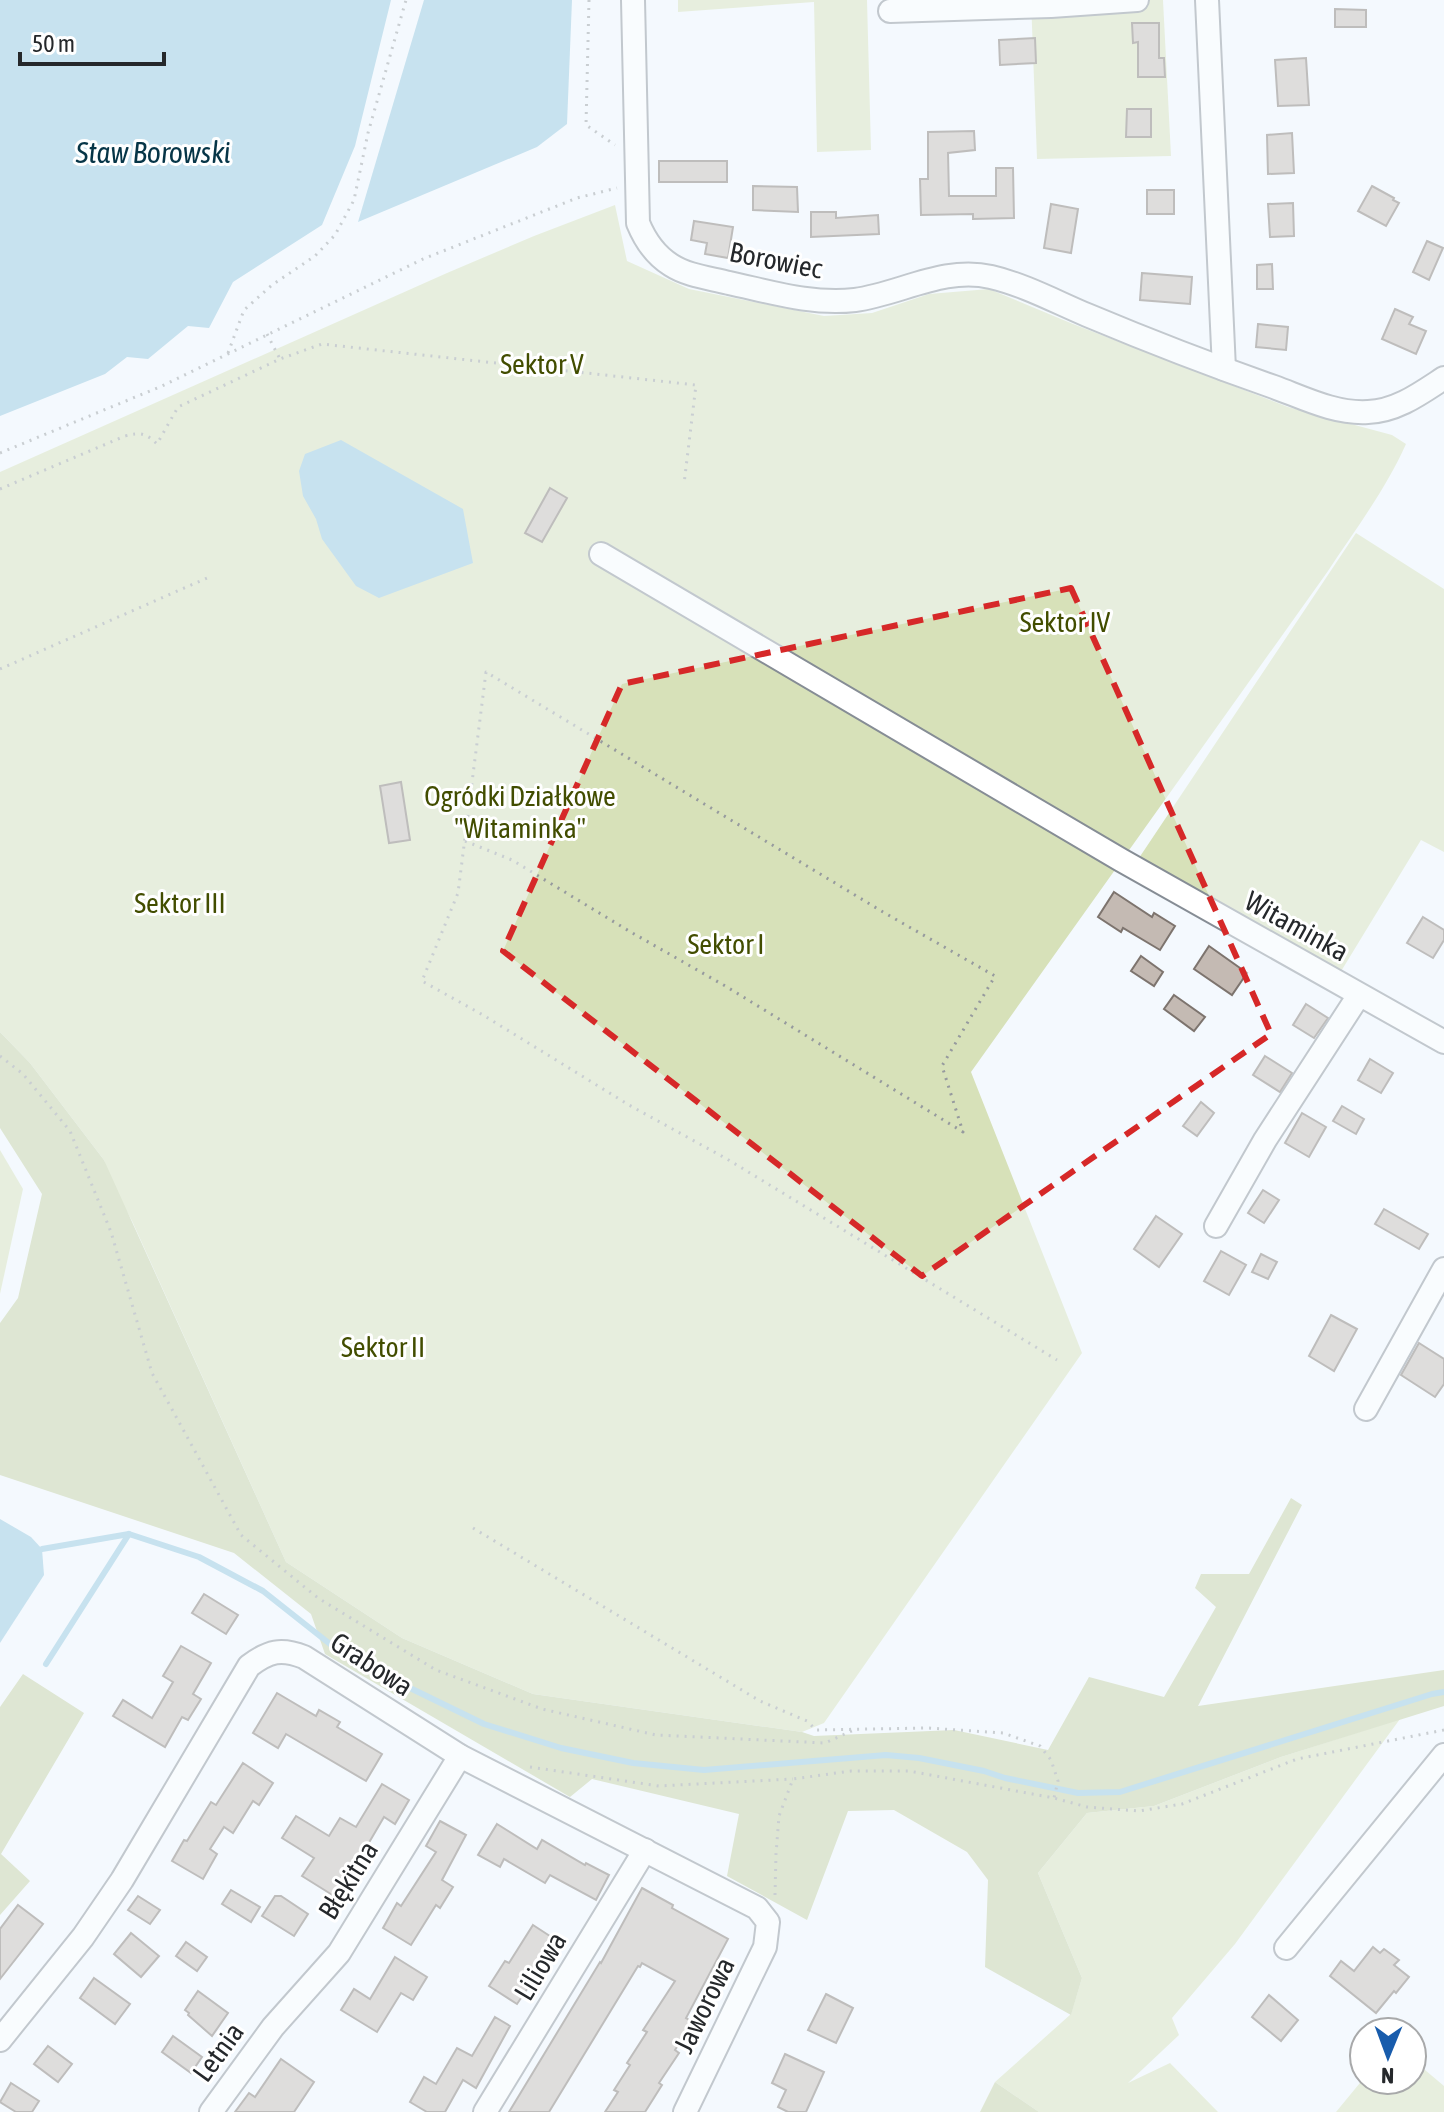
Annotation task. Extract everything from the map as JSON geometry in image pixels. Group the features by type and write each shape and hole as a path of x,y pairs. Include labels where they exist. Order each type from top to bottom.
{"street":[{"name":"Borowiec","path":"633,0 638,223 644,237 662,258 686,272 792,297 829,301 866,298 945,277 988,276 1224,369 1334,409 1353,412 1392,407 1444,378"},
{"path":"890,11 1137,0"},
{"path":"1207,0 1224,369"},
{"name":"Witaminka","path":"601,554 1121,860 1444,1042"},
{"path":"1216,1226 1265,1140 1359,995"},
{"path":"1366,1409 1444,1269"},
{"name":"Grabowa","path":"0,2040 83,1937 122,1880 249,1666 261,1657 276,1652 290,1652 304,1657 460,1756 757,1908 768,1922"},
{"path":"1286,1948 1444,1755"},
{"name":"Błękitna","path":"273,2027 339,1953 460,1756"},
{"name":"Liliowa","path":"485,2112 645,1850"},
{"name":"Jaworowa","path":"685,2112 765,1947 768,1922"},
{"name":"Letnia","path":"211,2112 273,2027"}],"path":[{"path":"228,353 244,310 272,285 315,256 335,235 354,200 368,133 406,0"},
{"path":"589,0 586,125 636,159"},
{"path":"0,453 162,386 423,259 577,198 637,183"},
{"path":"267,334 280,359"},
{"path":"0,489 125,436 148,434 157,444 178,407 280,359 322,344 696,385 684,484"},
{"path":"0,669 207,578"},
{"path":"465,841 512,860 963,1132 942,1066 995,976 883,912 486,672 458,893 422,981 629,1105 727,1159 1057,1360"},
{"path":"0,1056 23,1074 70,1131 111,1232 152,1373 241,1535 318,1598 436,1670 542,1709 656,1735 825,1743 856,1729"},
{"path":"473,1528 760,1701 807,1721 816,1730 928,1728 1003,1733 1040,1746 1051,1760 1058,1781 1054,1798"},
{"path":"523,1766 659,1786 793,1779 851,1771 909,1771 1087,1807 1139,1811 1182,1804 1297,1759 1444,1730"},
{"path":"768,1922 775,1905 779,1816 793,1779"}],"highlighted area":[{"path":"1071,588 1271,1034 922,1276 503,951 622,684"}],"green space":[{"path":"678,0 867,0 871,150 817,152 814,2 678,12"},
{"path":"1031,0 1163,0 1171,156 1037,159"},
{"name":"Ogródki Działkowe \"Witaminka\"","path":"615,205 627,261 689,289 824,316 872,313 929,294 989,289 1288,407 1392,435 1406,444 1380,493 1328,571 971,1072 1082,1353 824,1723 802,1732 533,1694 402,1638 286,1562 132,1221 111,1182 104,1160 30,1063 0,1032 0,472 447,273"},
{"path":"1356,533 1444,589 1444,852 1421,840 1340,973 1137,861"},
{"path":"0,1032 30,1063 104,1160 286,1562 402,1638 533,1694 814,1736 954,1730 1048,1750 1089,1677 1164,1697 1216,1607 1195,1588 1201,1574 1249,1574 1291,1498 1302,1505 1198,1706 1444,1670 1444,1706 1281,1757 1154,1806 1087,1813 1038,1873 1082,1978 1071,2015 985,1967 988,1880 967,1852 894,1810 848,1811 807,1920 727,1876 739,1814 592,1779 570,1797 325,1654 311,1614 234,1553 0,1475 0,1323 18,1298 42,1194 0,1128"},
{"path":"0,1150 23,1189 0,1294"},
{"path":"23,1674 84,1713 1,1854 30,1881 0,1915 0,1707"},
{"path":"1400,1719 1235,1944 1172,2018 1179,2035 1128,2083 1170,2063 1218,2112 1039,2112 995,2082 1071,2014 1082,1978 1038,1873 1087,1813 1154,1806 1281,1757"},
{"path":"1428,2072 1444,2086 1444,2112 1336,2112 1349,2096 1428,2096"},
{"path":"995,2082 1039,2112 980,2112"}],"water":[{"name":"Staw Borowski","path":"0,0 391,0 355,146 322,225 233,282 209,328 188,326 148,359 127,357 105,374 0,416"},
{"path":"424,0 572,0 567,124 537,147 358,222"},
{"path":"341,440 463,509 473,563 379,598 356,586 322,539 316,519 303,496 299,471 305,454"},
{"path":"0,1519 31,1537 42,1549 44,1575 0,1643"}],"building":[{"path":"1335,9 1366,10 1366,27 1335,27"},
{"path":"1132,23 1159,23 1159,58 1164,58 1165,77 1138,77 1138,42 1133,43"},
{"path":"1035,38 1036,63 1000,65 999,40"},
{"path":"1306,58 1309,105 1278,106 1275,60"},
{"path":"1127,109 1151,109 1151,137 1126,137"},
{"path":"974,131 975,150 948,153 949,196 996,196 996,168 1013,168 1014,218 973,219 973,214 921,215 920,179 928,179 928,132"},
{"path":"1292,133 1294,173 1268,174 1267,135"},
{"path":"659,161 727,161 727,182 659,182"},
{"path":"753,186 797,187 798,212 753,210"},
{"path":"1372,186 1399,203 1386,226 1358,211"},
{"path":"1147,190 1174,190 1174,214 1147,214"},
{"path":"1293,203 1294,236 1270,237 1268,204"},
{"path":"1051,204 1078,209 1071,253 1044,248"},
{"path":"811,212 836,212 836,218 878,215 879,234 811,237"},
{"path":"694,221 733,227 728,258 705,254 707,243 691,240"},
{"path":"1427,241 1443,248 1429,280 1413,272"},
{"path":"1272,264 1273,289 1257,289 1257,265"},
{"path":"1142,273 1192,277 1190,304 1140,300"},
{"path":"1395,309 1413,317 1409,324 1426,331 1416,354 1382,339"},
{"path":"1258,324 1288,327 1286,350 1256,347"},
{"path":"550,488 567,498 542,542 525,533"},
{"path":"401,782 410,840 389,843 380,786"},
{"path":"1114,892 1152,917 1154,913 1175,926 1160,950 1123,928 1121,932 1098,917"},
{"path":"1423,917 1444,930 1444,940 1433,958 1407,943"},
{"path":"1209,946 1247,973 1232,995 1194,969"},
{"path":"1141,956 1163,972 1154,986 1131,971"},
{"path":"1174,995 1205,1017 1194,1031 1164,1009"},
{"path":"1306,1004 1328,1018 1314,1038 1293,1025"},
{"path":"1265,1056 1292,1073 1280,1092 1253,1075"},
{"path":"1370,1059 1393,1073 1381,1093 1358,1080"},
{"path":"1201,1102 1214,1113 1197,1136 1183,1126"},
{"path":"1342,1106 1364,1119 1356,1134 1333,1121"},
{"path":"1302,1113 1326,1127 1309,1157 1285,1143"},
{"path":"1263,1190 1279,1200 1264,1223 1248,1213"},
{"path":"1384,1209 1428,1234 1419,1249 1375,1224"},
{"path":"1156,1216 1182,1234 1159,1267 1134,1249"},
{"path":"1221,1251 1246,1265 1229,1295 1204,1281"},
{"path":"1261,1254 1277,1262 1268,1279 1252,1272"},
{"path":"1331,1315 1357,1329 1334,1371 1309,1356"},
{"path":"1419,1343 1444,1359 1444,1384 1435,1397 1401,1375"},
{"path":"204,1594 238,1615 226,1634 192,1613"},
{"path":"181,1646 211,1663 193,1694 201,1699 188,1720 182,1717 165,1747 113,1716 123,1700 152,1718 173,1682 163,1676"},
{"path":"277,1693 316,1716 319,1710 340,1722 337,1727 382,1754 366,1781 286,1734 278,1748 253,1733"},
{"path":"243,1763 273,1783 259,1805 253,1801 233,1833 224,1827 210,1849 217,1854 203,1879 172,1861 211,1802 216,1805"},
{"path":"382,1784 409,1800 395,1824 384,1817 334,1896 302,1876 314,1858 282,1838 296,1816 329,1836 340,1818 356,1827"},
{"path":"440,1821 466,1835 442,1880 453,1887 440,1908 436,1905 411,1945 383,1928 397,1903 401,1906 436,1852 426,1846"},
{"path":"497,1824 537,1849 542,1840 609,1875 596,1900 550,1875 545,1883 504,1859 500,1867 478,1855"},
{"path":"642,1888 728,1939 686,2018 693,2022 675,2050 679,2053 659,2083 662,2085 645,2112 605,2112 618,2092 614,2090 630,2065 627,2063 647,2032 643,2030 675,1981 642,1963 549,2112 509,2112 601,1963"},
{"path":"231,1890 260,1907 251,1922 222,1904"},
{"path":"138,1896 160,1910 150,1924 128,1910"},
{"path":"275,1896 281,1896 308,1914 294,1936 262,1916"},
{"path":"18,1905 43,1924 0,1979 0,1929"},
{"path":"533,1925 559,1942 517,2004 489,1986 505,1961 509,1963"},
{"path":"131,1933 159,1956 141,1977 114,1954"},
{"path":"186,1942 207,1957 197,1971 176,1956"},
{"path":"1373,1947 1380,1953 1384,1949 1399,1960 1394,1965 1409,1977 1376,2013 1330,1976 1341,1961 1354,1971"},
{"path":"395,1957 427,1977 413,2000 401,1993 377,2032 341,2010 354,1989 370,1999"},
{"path":"94,1978 130,2004 115,2024 80,1998"},
{"path":"198,1991 228,2013 212,2036 185,2010"},
{"path":"826,1994 853,2008 836,2043 808,2030"},
{"path":"1269,1995 1298,2020 1281,2041 1252,2017"},
{"path":"495,2017 510,2026 476,2088 463,2080 445,2112 427,2112 410,2102 424,2077 436,2084 457,2048 472,2056"},
{"path":"173,2036 202,2057 191,2073 162,2052"},
{"path":"48,2046 72,2064 58,2082 34,2064"},
{"path":"785,2054 824,2072 806,2112 788,2112 778,2107 786,2090 772,2083"},
{"path":"281,2059 314,2082 294,2112 235,2112 249,2093 255,2097"},
{"path":"11,2083 39,2101 32,2112 16,2112 0,2102"}],"waterway":[{"path":"42,1549 129,1534 199,1557 263,1591 330,1644 484,1724 561,1748 633,1763 704,1770 886,1755 919,1758 1078,1793 1120,1792 1444,1692"},
{"path":"46,1664 129,1534"}],"park label":[{"name":"Sektor V","path":"542,364"},
{"name":"Sektor IV","path":"1065,622"},
{"name":"Sektor III","path":"180,903"},
{"name":"Sektor I","path":"726,944"},
{"name":"Sektor II","path":"383,1347"}]}
